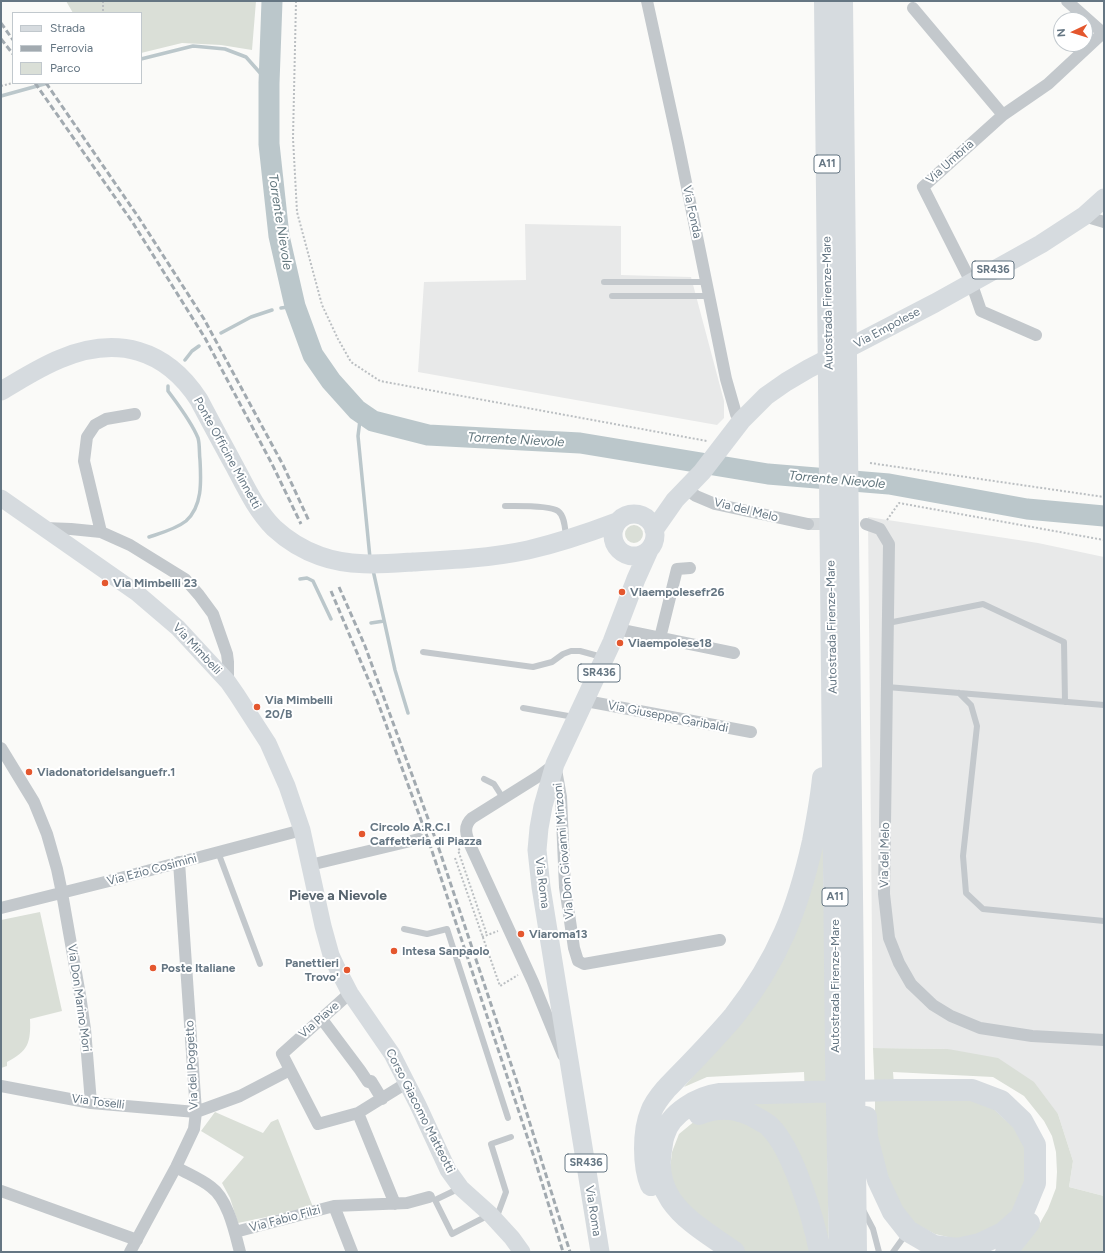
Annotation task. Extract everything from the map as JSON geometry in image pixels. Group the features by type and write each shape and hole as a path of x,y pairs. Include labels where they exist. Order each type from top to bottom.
{"highway":[{"name":"Autostrada Firenze-Mare","path":"825,1 837,323 840,543 851,845 854,1192 856,1252"},
{"name":"Autostrada Firenze-Mare","path":"837,323 842,1"},
{"name":"Autostrada Firenze-Mare","path":"840,543 832,641 836,1066 840,1252"},
{"path":"734,1252 691,1220 666,1192 660,1174 660,1164 654,1141 651,1112 658,1099 666,1089 733,1016 750,995 770,964 788,927 795,908 810,854 822,789 824,703 832,641"},
{"path":"851,845 861,951 863,1060 867,1137 878,1180 893,1212 908,1231 934,1246 957,1250 980,1244 1003,1233 1021,1217 1035,1183 1035,1145 1022,1121 1001,1100 972,1090 896,1084"},
{"path":"715,1252 675,1217 658,1198 650,1183 645,1164 645,1154 654,1141 666,1109 696,1089 724,1082 799,1086 896,1084 968,1079 1006,1088 1024,1105 1044,1136 1048,1156 1048,1180 1039,1210 1008,1247"},
{"path":"654,1141 692,1117 700,1113 717,1109 736,1110 749,1113 770,1126 786,1148 796,1172 820,1252"}],"main road":[{"name":"Via Empolese","path":"555,764 586,701 617,629 636,579 641,553 654,543 654,530 681,495 702,472 742,420 766,396 786,382 1041,244 1084,216 1104,198"},
{"name":"Ponte Officine Minnetti","path":"1,391 52,363 80,352 102,348 113,348 137,350 147,354 173,370 191,388 254,502 265,518 283,535 306,550 321,556 355,563 376,564 420,562 494,555 527,550 573,537 617,522"},
{"name":"Via Empolese","path":"617,522 628,515 640,515 681,495"},
{"name":"Via Mimbelli","path":"1,498 137,593 178,628 228,682 257,725 274,756 287,786 302,830 310,865"},
{"path":"640,515 651,522 654,530"},
{"path":"617,522 613,534 617,546 622,552 641,553"},
{"path":"573,537 617,546"},
{"name":"Via Roma","path":"555,764 543,806 537,850 541,887 600,1252"},
{"name":"Corso Giacomo Matteotti","path":"310,865 323,926 331,955 350,993 392,1054 421,1110 445,1166 461,1188 493,1217 512,1238 522,1252"}],"street":[{"name":"Via Fonda","path":"647,1 707,282 726,379 736,414 742,420"},
{"path":"1066,1 1104,34"},
{"path":"913,8 1003,115"},
{"name":"Via Umbria","path":"971,282 923,187 1003,115 1048,84 1104,34"},
{"path":"1084,216 1104,222"},
{"path":"971,282 981,311 1036,335"},
{"path":"101,532 84,461 87,437 95,425 106,419 135,414"},
{"name":"Via del Melo","path":"681,495 696,496 715,504 808,524"},
{"path":"866,524 880,529"},
{"path":"44,528 101,532 130,545 185,579 199,595 212,614 227,654 228,682"},
{"name":"Via del Melo","path":"880,529 889,544 884,894 889,938 899,962 911,984 933,1005 951,1016 980,1028 1032,1036 1104,1040"},
{"path":"660,638 677,569 690,568"},
{"path":"617,629 734,653"},
{"name":"Via Giuseppe Garibaldi","path":"586,701 751,732"},
{"name":"Via Don Marino Mori","path":"1,748 34,802 47,834 62,893 80,995 91,1103"},
{"path":"503,798 539,776 555,764"},
{"name":"Via Don Giovanni Minzoni","path":"555,764 561,797 565,887 574,948 578,961 584,964 720,940"},
{"name":"Via Roma","path":"503,798 469,821 465,830 471,847 527,970 571,1074"},
{"name":"Via Ezio Cosimini","path":"1,908 302,830"},
{"path":"310,865 419,839"},
{"name":"Via del Poggetto","path":"135,1248 194,1128 196,1112 179,862"},
{"name":"Via Piave","path":"290,1070 282,1054 350,993"},
{"path":"322,1018 368,1082 371,1081 382,1099"},
{"path":"548,1020 565,1036"},
{"path":"196,1112 240,1096 290,1070 318,1124 358,1113 400,1087"},
{"name":"Via Toselli","path":"1,1086 91,1103 196,1112"},
{"path":"358,1113 395,1204"},
{"path":"176,1167 213,1188 226,1206 240,1252"},
{"path":"1,1191 135,1248"},
{"path":"334,1206 408,1203 430,1197"},
{"name":"Via Fabio Filzi","path":"235,1232 334,1206 352,1252"}],"lane":[{"path":"604,282 707,282"},
{"path":"612,296 709,296"},
{"path":"504,506 551,508 559,511 573,537"},
{"path":"888,623 983,604 1064,642 1065,702"},
{"path":"423,652 533,667 552,662 562,654 571,651 580,651 605,658"},
{"path":"887,687 1104,705"},
{"path":"959,693 971,705 977,726 963,856 966,893 983,909 1104,921"},
{"path":"523,708 578,718"},
{"path":"484,779 494,784 503,798"},
{"path":"218,852 260,964"},
{"path":"404,928 427,934 447,929 508,1118"},
{"path":"461,1188 435,1200 452,1234 493,1217 506,1192 491,1144 511,1137"},
{"path":"854,1192 872,1229 879,1252"},
{"path":"893,1252 908,1231"}],"path":[{"path":"103,1 104,12"},
{"path":"296,1 294,138 297,212 322,305 351,362 380,381 723,444"},
{"path":"1,86 12,83"},
{"path":"870,463 1104,497"},
{"path":"880,529 899,503 1104,540"},
{"path":"471,847 458,850 487,935"},
{"path":"455,858 500,986 527,970"},
{"path":"482,937 507,927"}],"shaded area":[{"path":"525,224 621,226 621,275 691,277 724,401 724,418 717,425 418,372 424,282 526,280"},
{"path":"868,517 1038,543 1104,557 1104,1196 1069,1187 1073,1161 1058,1114 948,1049 873,1048"}],"green space":[{"path":"66,1 256,1 252,50 221,45 182,43 142,53 142,12 72,12"},
{"path":"630,525 638,525 643,530 641,541 638,543 630,543 625,538 625,530"},
{"path":"823,843 829,1252 798,1152 736,1103 805,1097 804,1072 707,1077 684,1087 721,1042"},
{"path":"40,912 62,1011 30,1019 30,1034 27,1045 20,1054 7,1062 7,1066 1,1068 1,920"},
{"path":"873,1048 948,1049 998,1058 1034,1082 1058,1114 1073,1161 1069,1187 1104,1196 1104,1252 1018,1252 1035,1232 1048,1209 1056,1188 1056,1152 1052,1136 1044,1121 1024,1096 993,1077 893,1072 895,1098 985,1101 1025,1138 1027,1181 1017,1211 994,1231 965,1241 935,1234 912,1222 896,1200 875,1138"},
{"path":"215,1112 263,1133 271,1122 278,1119 313,1207 238,1223 230,1198 222,1183 244,1157 201,1131"},
{"path":"720,1115 751,1121 769,1136 792,1174 814,1252 746,1252 724,1238 685,1207 674,1188 670,1169 672,1152 679,1134 696,1120"}],"waterway":[{"name":"Torrente Nievole","path":"272,1 269,83 269,144 279,236 295,306 313,355 331,381 357,410 373,421 428,435 580,443 768,474 889,484 1027,509 1104,516"},
{"path":"142,59 193,46 225,49 246,57 269,83"},
{"path":"1,96 44,84"},
{"path":"281,308 295,306"},
{"path":"221,333 251,317 272,310"},
{"path":"185,360 192,351 199,346"},
{"path":"149,537 173,529 186,521 196,508 200,492 198,438 188,420 168,391 168,386"},
{"path":"361,412 358,436 370,558"},
{"path":"373,570 395,670 408,713"},
{"path":"300,579 307,578 313,581 331,619"},
{"path":"371,623 384,621"}],"tunnel":[{"path":"808,524 835,524"}],"railway":[{"path":"1,23 12,39"},
{"path":"1,39 12,53"},
{"path":"36,84 133,223 205,338 272,464 301,524"},
{"path":"47,84 139,218 204,319 283,465 309,521"},
{"path":"339,587 365,646 438,846 518,1085 570,1252"},
{"path":"331,591 377,700 428,839 535,1160 563,1252"}],"place":[{"name":"Via Mimbelli 23","path":"105,583"},
{"name":"Viaempolesefr26","path":"622,592"},
{"name":"Viaempolese18","path":"620,643"},
{"name":"Via Mimbelli 20/B","path":"257,707"},
{"name":"Viadonatoridelsanguefr.1","path":"29,772"},
{"name":"Circolo A.R.C.I Caffetteria di Piazza","path":"362,834"},
{"name":"Viaroma13","path":"521,934"},
{"name":"Intesa Sanpaolo","path":"394,951"},
{"name":"Poste Italiane","path":"153,968"},
{"name":"Panettieri Trovo'","path":"347,970"}],"district":[{"name":"Pieve a Nievole","path":"338,896"}]}
